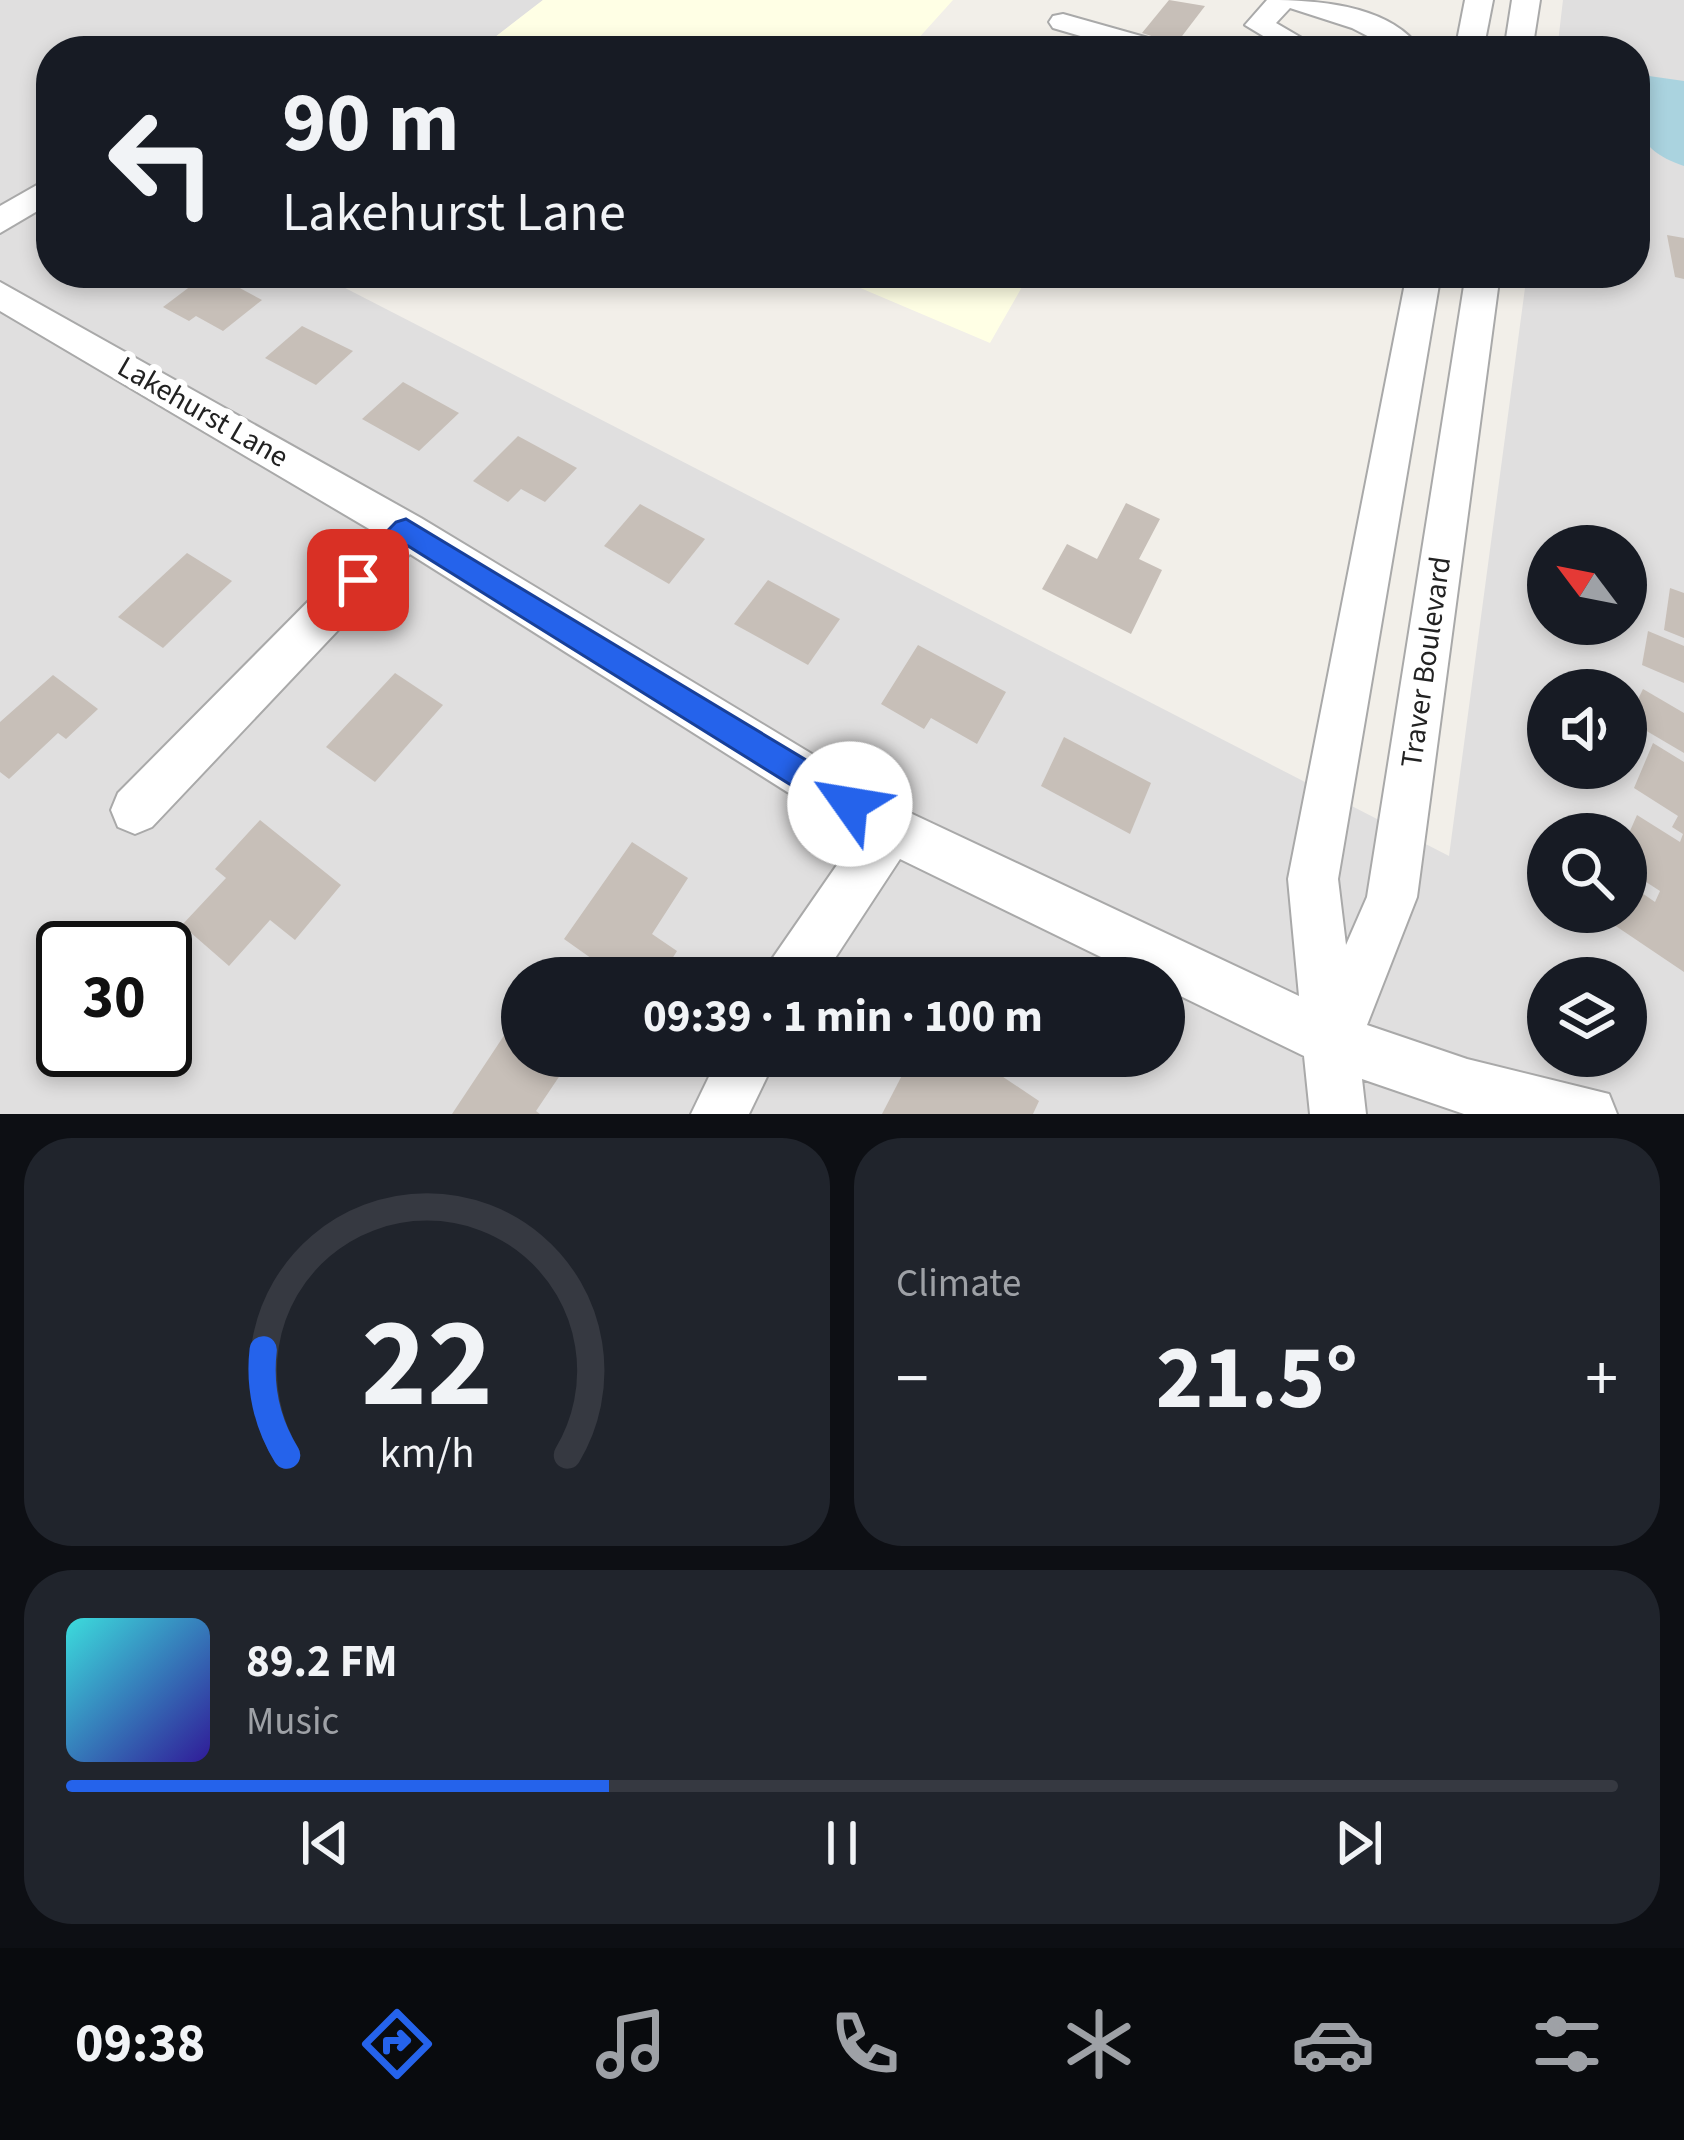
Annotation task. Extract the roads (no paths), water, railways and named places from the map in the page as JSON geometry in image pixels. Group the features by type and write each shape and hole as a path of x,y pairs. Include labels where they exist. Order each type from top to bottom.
{"street":[{"path":"1281,36 1259,25 1282,0"},
{"path":"1292,0 1390,36"},
{"path":"1471,36 1479,0"},
{"path":"1520,36 1526,0"},
{"path":"1064,22 1112,36"},
{"path":"0,222 36,198"},
{"name":"Traver Boulevard","path":"1338,1114 1313,879 1421,288"},
{"name":"Traver Boulevard","path":"1333,1041 1392,897 1482,288"},
{"name":"Lakehurst Lane","path":"0,295 406,530 891,829 1333,1041 1467,1087 1588,1114"},
{"path":"135,810 406,530"},
{"path":"1373,560 1437,586"},
{"path":"805,957 891,829"},
{"path":"718,1114 738,1077"}],"water":[{"path":"1650,76 1684,81 1684,166 1650,146"}]}
